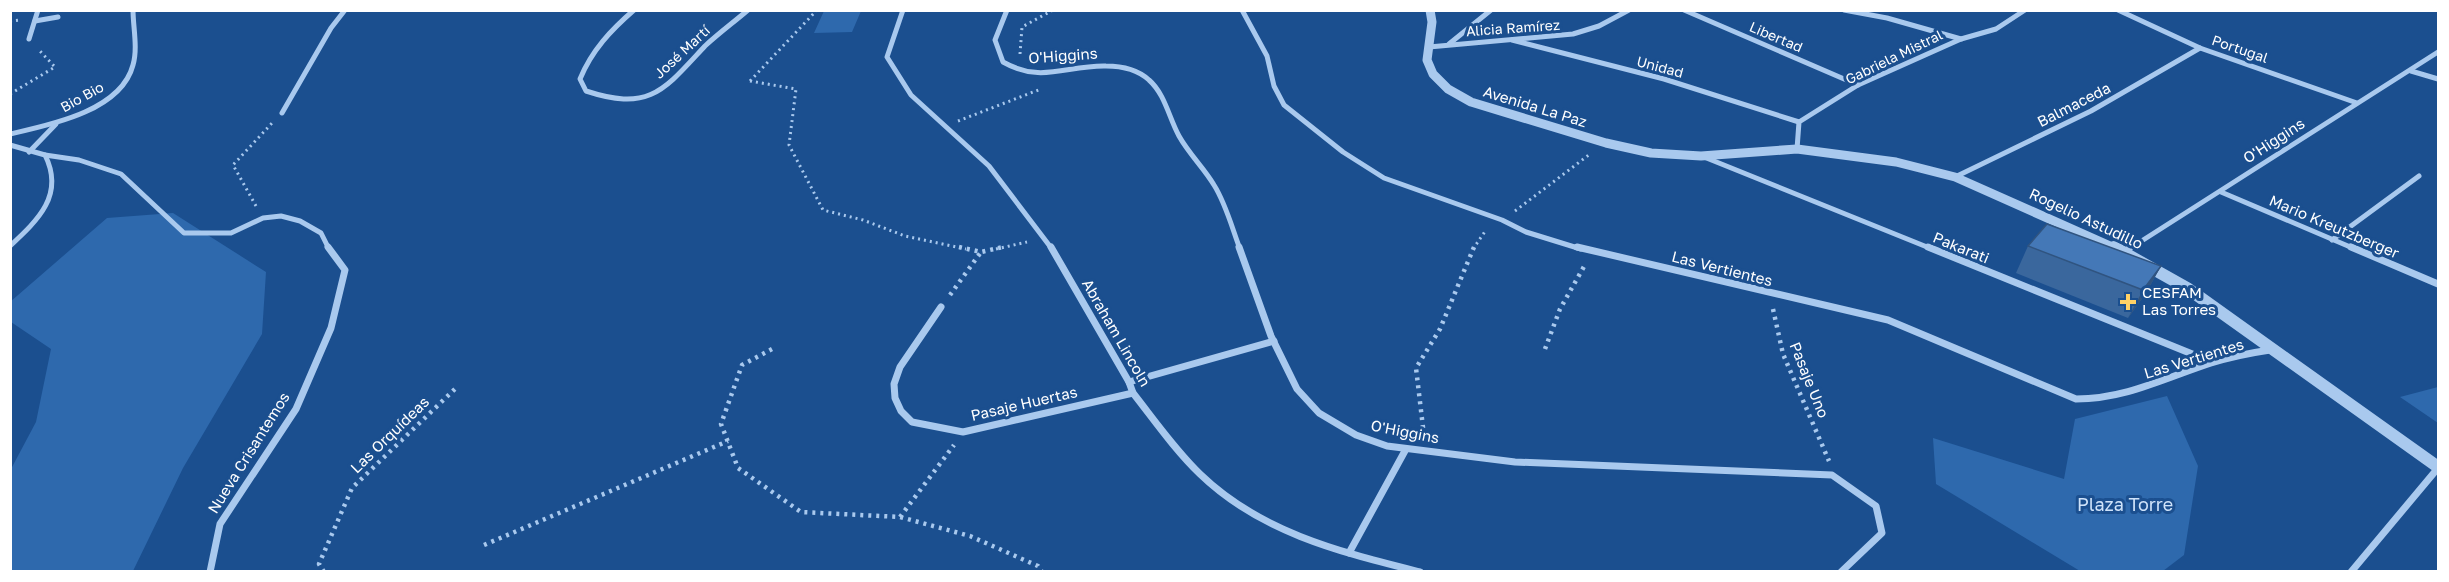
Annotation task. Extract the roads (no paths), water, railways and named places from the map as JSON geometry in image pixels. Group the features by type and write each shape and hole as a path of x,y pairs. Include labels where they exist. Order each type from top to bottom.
{"street":[{"path":"29,39 38,10"},
{"name":"Bio Bio","path":"10,134 56,124 100,103 125,81 134,66 133,10"},
{"path":"282,113 331,28 345,10"},
{"name":"José Martí","path":"634,10 612,28 586,61 580,79 586,91 608,99 633,99 653,94 679,74 711,41 748,10"},
{"name":"Abraham Lincoln","path":"903,10 897,20 887,57 911,95 947,125 989,166 1046,238 1129,382 1133,393 1194,468 1227,498 1282,530 1349,554 1420,572"},
{"name":"O'Higgins","path":"1007,10 995,40 1003,62 1022,72 1039,73 1099,66 1117,67 1139,74 1158,90 1169,120 1182,144 1202,167 1218,192 1274,341 1300,394 1321,416 1368,440 1406,449 1515,462 1832,475 1876,506 1882,534 1841,572"},
{"name":"Las Vertientes","path":"1242,10 1267,56 1274,86 1284,105 1343,152 1384,178 1502,220 1526,232 1592,252 1888,320 2076,399 2095,401 2125,393 2213,362 2270,350"},
{"name":"Avenida La Paz","path":"1430,10 1432,22 1427,60 1433,74 1448,88 1471,102 1606,143 1651,153 1701,156"},
{"path":"1448,45 1491,10"},
{"name":"Alicia Ramírez","path":"1429,47 1549,39 1581,34 1608,24 1629,10"},
{"name":"Libertad","path":"1684,10 1858,86"},
{"path":"1844,10 1887,18 1961,39"},
{"name":"Gabriela Mistral","path":"1799,122 1858,86 1899,65 1961,39 1996,29 2025,10"},
{"name":"Portugal","path":"2118,10 2200,48 2357,103"},
{"path":"34,21 58,17"},
{"name":"Unidad","path":"1512,40 1664,80 1799,122"},
{"name":"Balmaceda","path":"1955,177 2091,111 2200,48"},
{"name":"O'Higgins","path":"2124,252 2439,52"},
{"path":"2411,71 2439,79"},
{"path":"1797,149 1799,122"},
{"path":"29,152 56,124"},
{"path":"10,145 45,155 54,174 49,200 27,231 10,246"},
{"name":"Rogelio Astudillo","path":"1701,156 1797,149 1896,162 1955,177 2124,252 2187,288 2270,350 2439,467"},
{"name":"Nueva Crisantemos","path":"45,155 80,160 121,174 184,233 231,233 263,218 281,216 300,220 321,233 333,256 345,270 331,328 296,409 220,524 210,572"},
{"name":"Pakarati","path":"1701,156 2213,362"},
{"path":"2332,240 2419,176"},
{"name":"Mario Kreutzberger","path":"2221,192 2439,284"},
{"name":"Pasaje Huertas","path":"940,307 900,367 894,384 895,398 901,411 912,422 963,432 1133,393"},
{"path":"1129,382 1274,341"},
{"path":"1349,554 1406,449"},
{"path":"2350,572 2439,467"}],"place":[{"name":"CESFAM Las Torres","path":"2128,302"}],"park label":[{"name":"Plaza Torre","path":"2125,505"}]}
